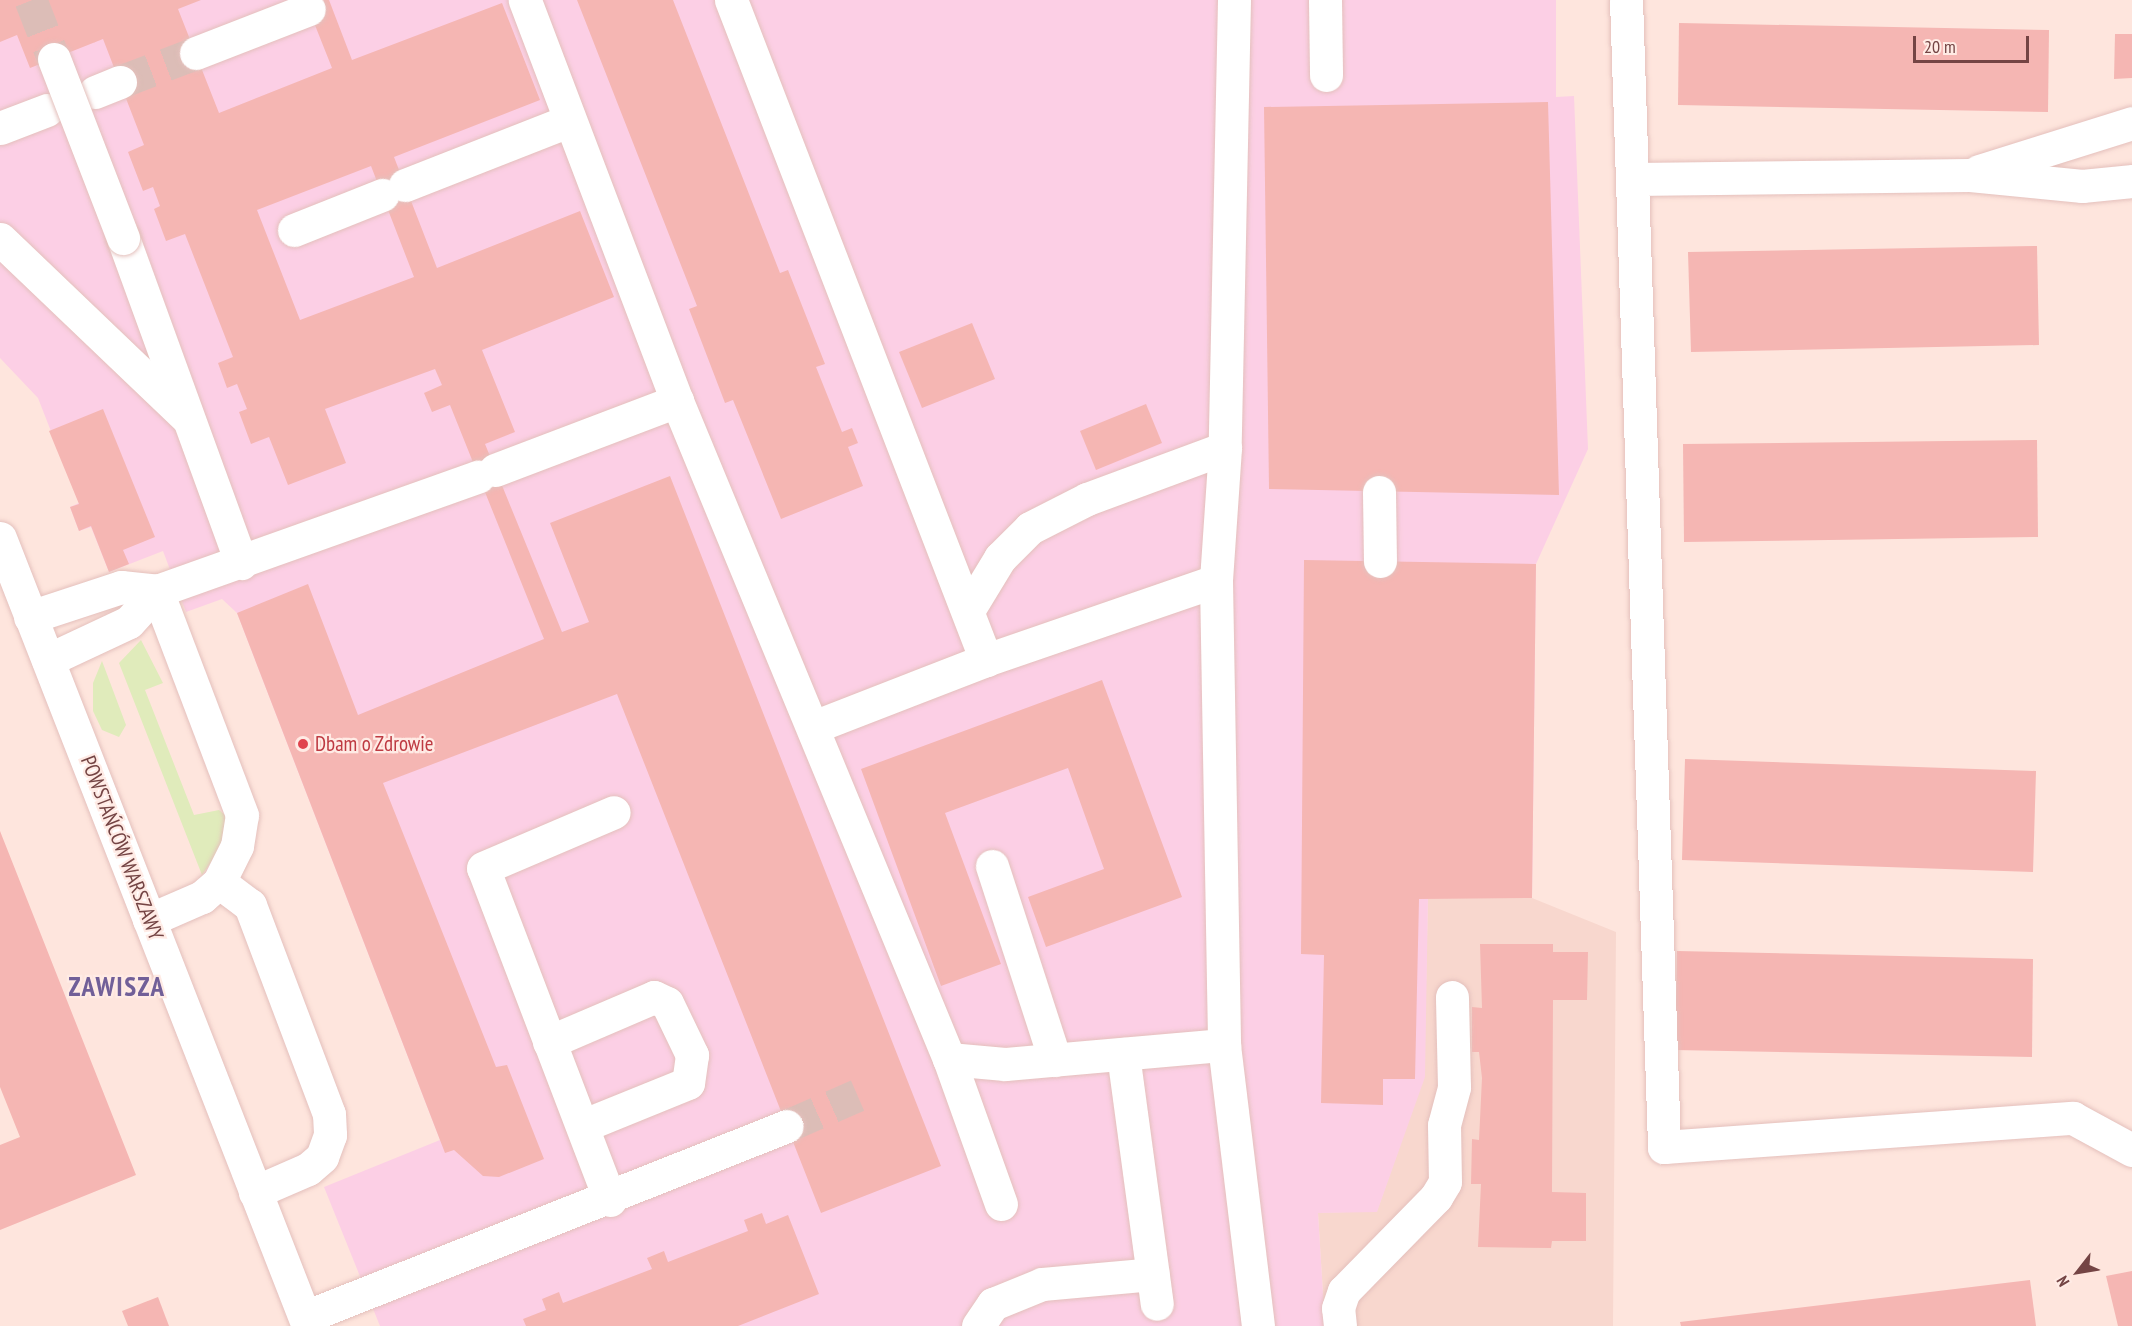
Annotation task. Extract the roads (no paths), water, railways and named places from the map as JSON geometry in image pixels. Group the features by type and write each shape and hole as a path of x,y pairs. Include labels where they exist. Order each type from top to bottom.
{"street":[{"path":"525,0 568,121 677,401 949,1059 1001,1204"},
{"path":"731,0 969,609 986,660"},
{"path":"1234,0 1225,448 1216,581 1224,1045 1257,1326"},
{"path":"1325,0 1326,75"},
{"path":"1626,0 1634,179 1665,1147 2073,1118 2132,1150"},
{"path":"196,53 323,3"},
{"path":"54,59 123,238 241,563"},
{"path":"0,128 47,110"},
{"path":"294,230 568,121"},
{"path":"1970,175 2132,123"},
{"path":"1634,179 1970,175 2082,186 2132,181"},
{"path":"0,239 191,422"},
{"path":"30,616 121,587 157,591 241,563 677,401"},
{"path":"969,609 1000,558 1029,528 1087,499 1225,448"},
{"path":"1379,492 1380,561"},
{"name":"POWSTAŃCÓW WARSZAWY","path":"0,538 307,1321"},
{"path":"813,727 986,660 1216,581"},
{"path":"48,660 129,622 157,591"},
{"path":"150,920 202,897 219,882 237,846 242,814 157,591"},
{"path":"610,1200 483,868 614,812"},
{"path":"993,866 1055,1060"},
{"path":"219,882 250,905 329,1114 330,1135 322,1156 308,1169 255,1191"},
{"path":"549,1042 654,997 667,1003 692,1055 688,1083 582,1126"},
{"path":"1340,1326 1338,1308 1344,1291 1445,1182 1444,1125 1454,1087 1452,997"},
{"path":"949,1059 1005,1064 1224,1045"},
{"path":"978,1326 993,1304 1042,1284 1155,1289 1123,1054"},
{"path":"307,1321 610,1200 787,1126"}],"tunnel":[{"path":"31,0 54,59"},
{"path":"120,82 196,53"},
{"path":"787,1126 858,1095"}],"place":[{"name":"Dbam o Zdrowie","path":"303,744"}],"district":[{"name":"ZAWISZA","path":"117,987"}]}
